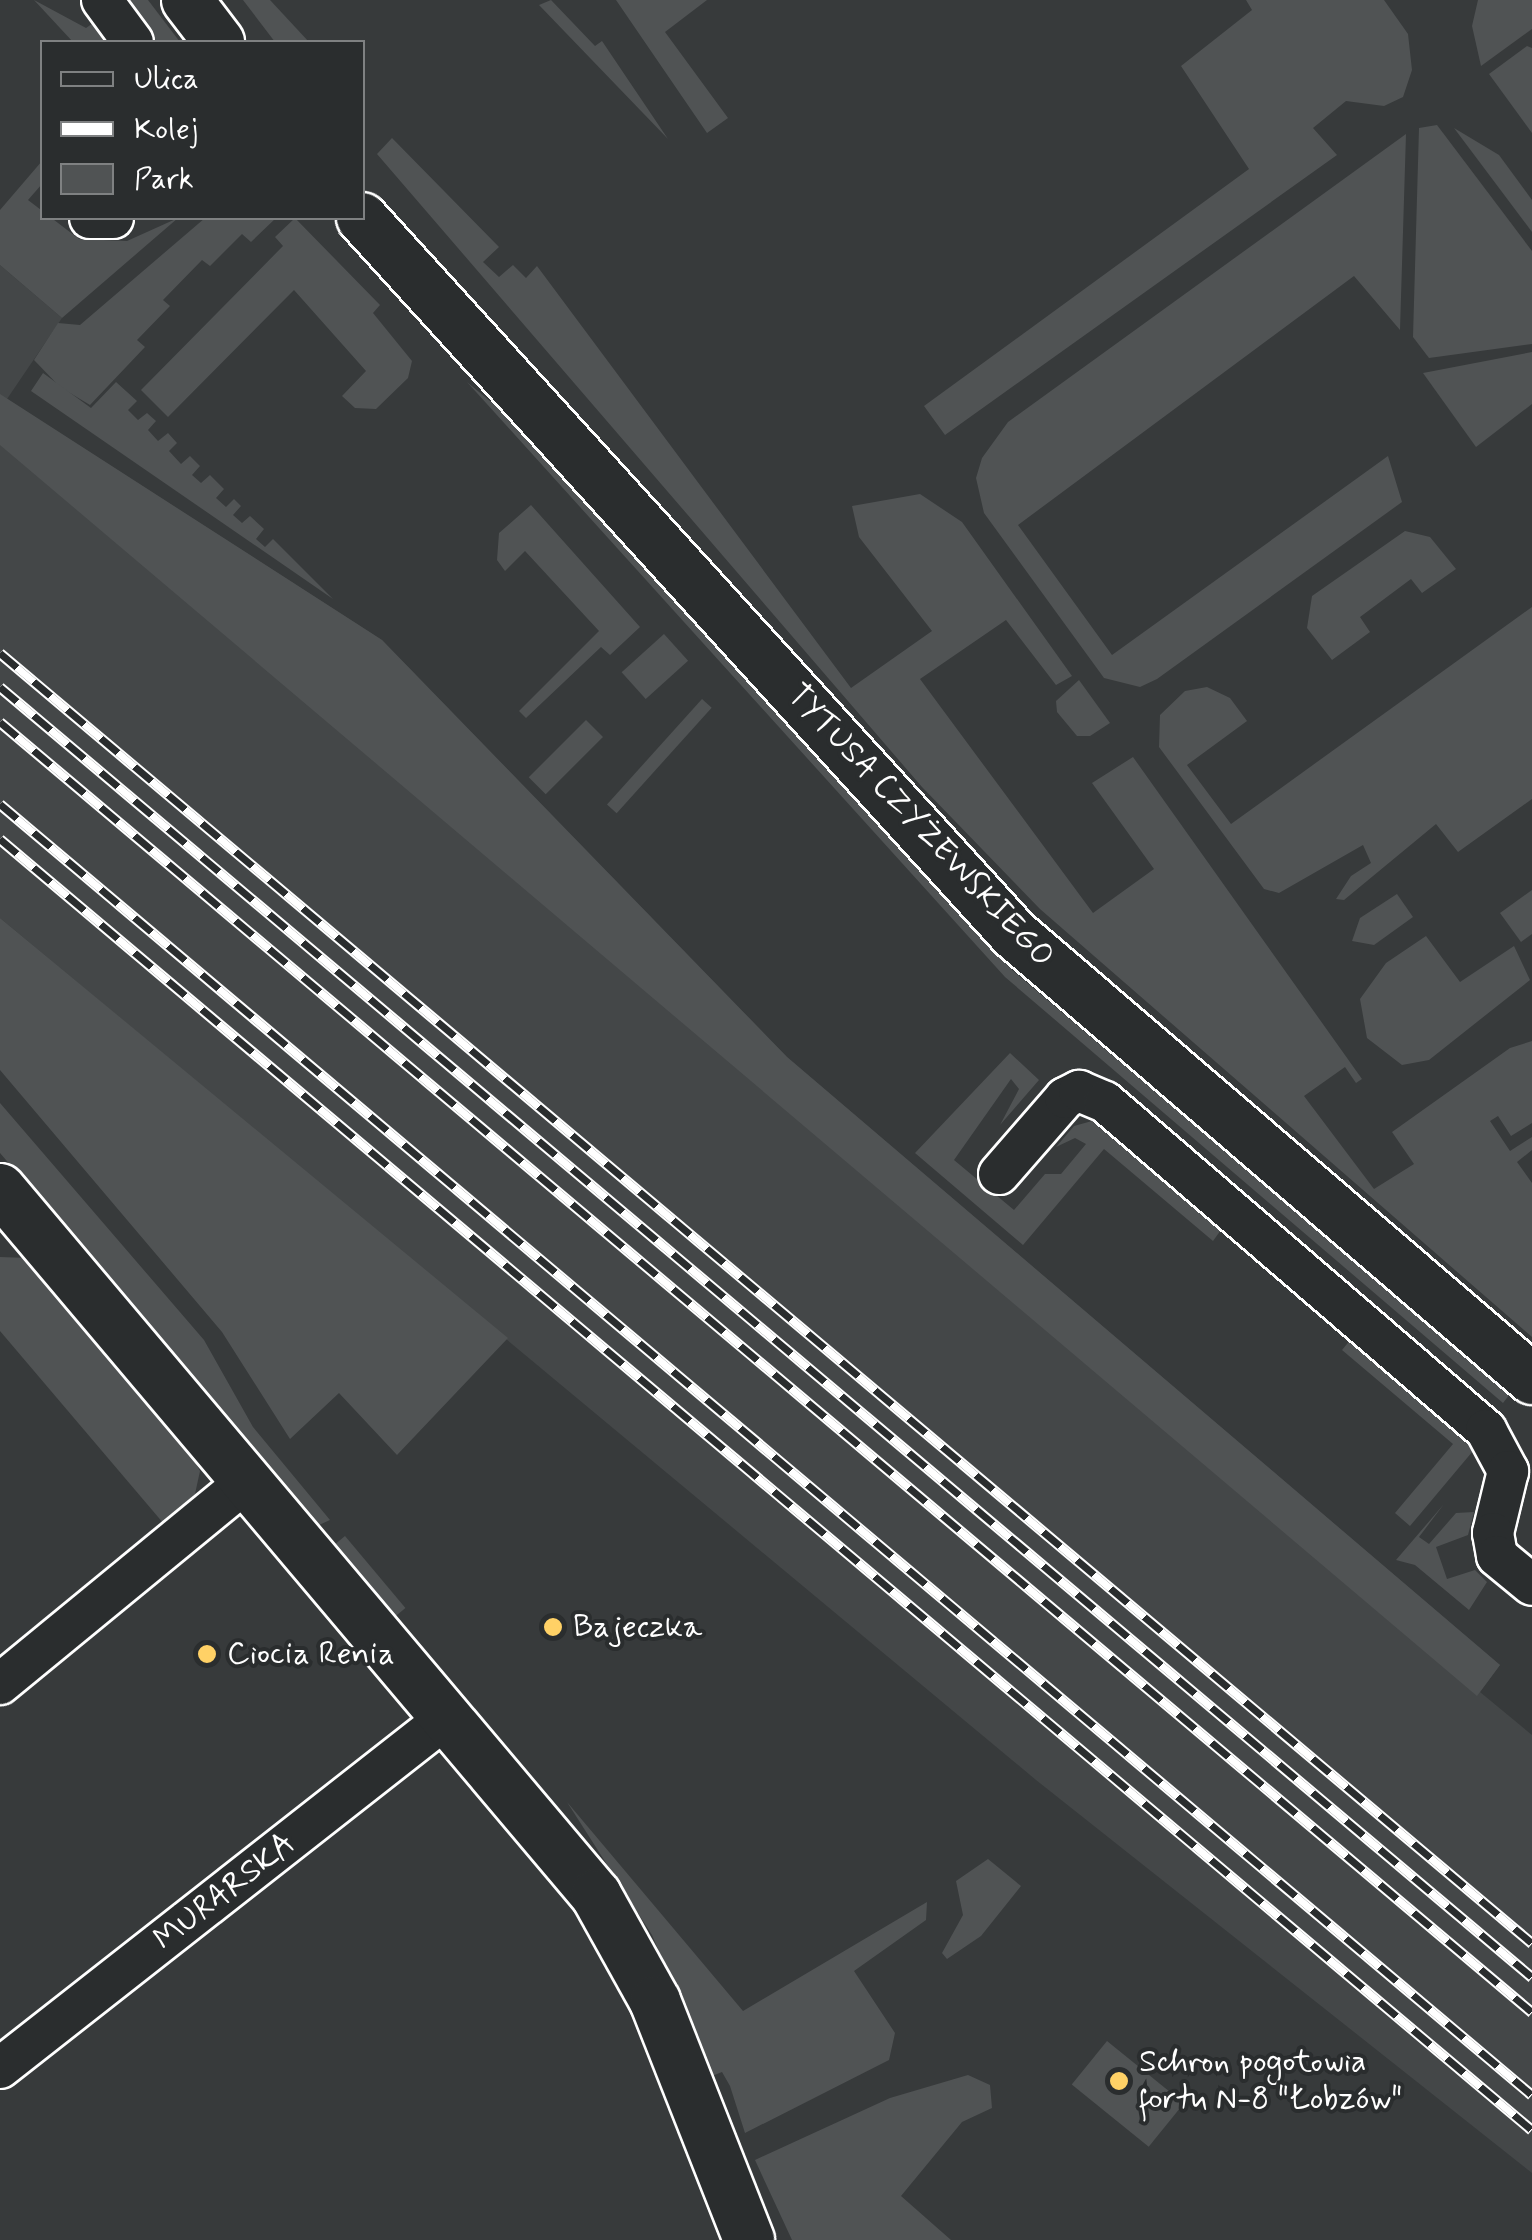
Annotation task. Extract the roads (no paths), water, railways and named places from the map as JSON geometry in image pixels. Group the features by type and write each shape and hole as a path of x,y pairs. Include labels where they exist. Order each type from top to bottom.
{"street":[{"path":"102,0 131,40"},
{"path":"186,0 217,40"},
{"name":"TYTUSA CZYŻEWSKIEGO","path":"364,220 1014,934 1532,1379"},
{"path":"1000,1174 1065,1098 1079,1091 1104,1102 1486,1430 1508,1471 1493,1533 1497,1556 1532,1586"},
{"path":"0,1189 450,1716 622,1932 736,2236"},
{"path":"0,1684 248,1480"},
{"name":"MURARSKA","path":"0,2068 450,1716"}],"railway":[{"path":"0,653 1532,1943"},
{"path":"0,687 1532,1977"},
{"path":"0,722 1532,2012"},
{"path":"0,804 1532,2095"},
{"path":"0,839 1532,2130"}],"place":[{"name":"Bajeczka","path":"553,1627"},
{"name":"Ciocia Renia","path":"207,1654"},
{"name":"Schron pogotowia fortu N-8 \"Łobzów\"","path":"1119,2081"}]}
